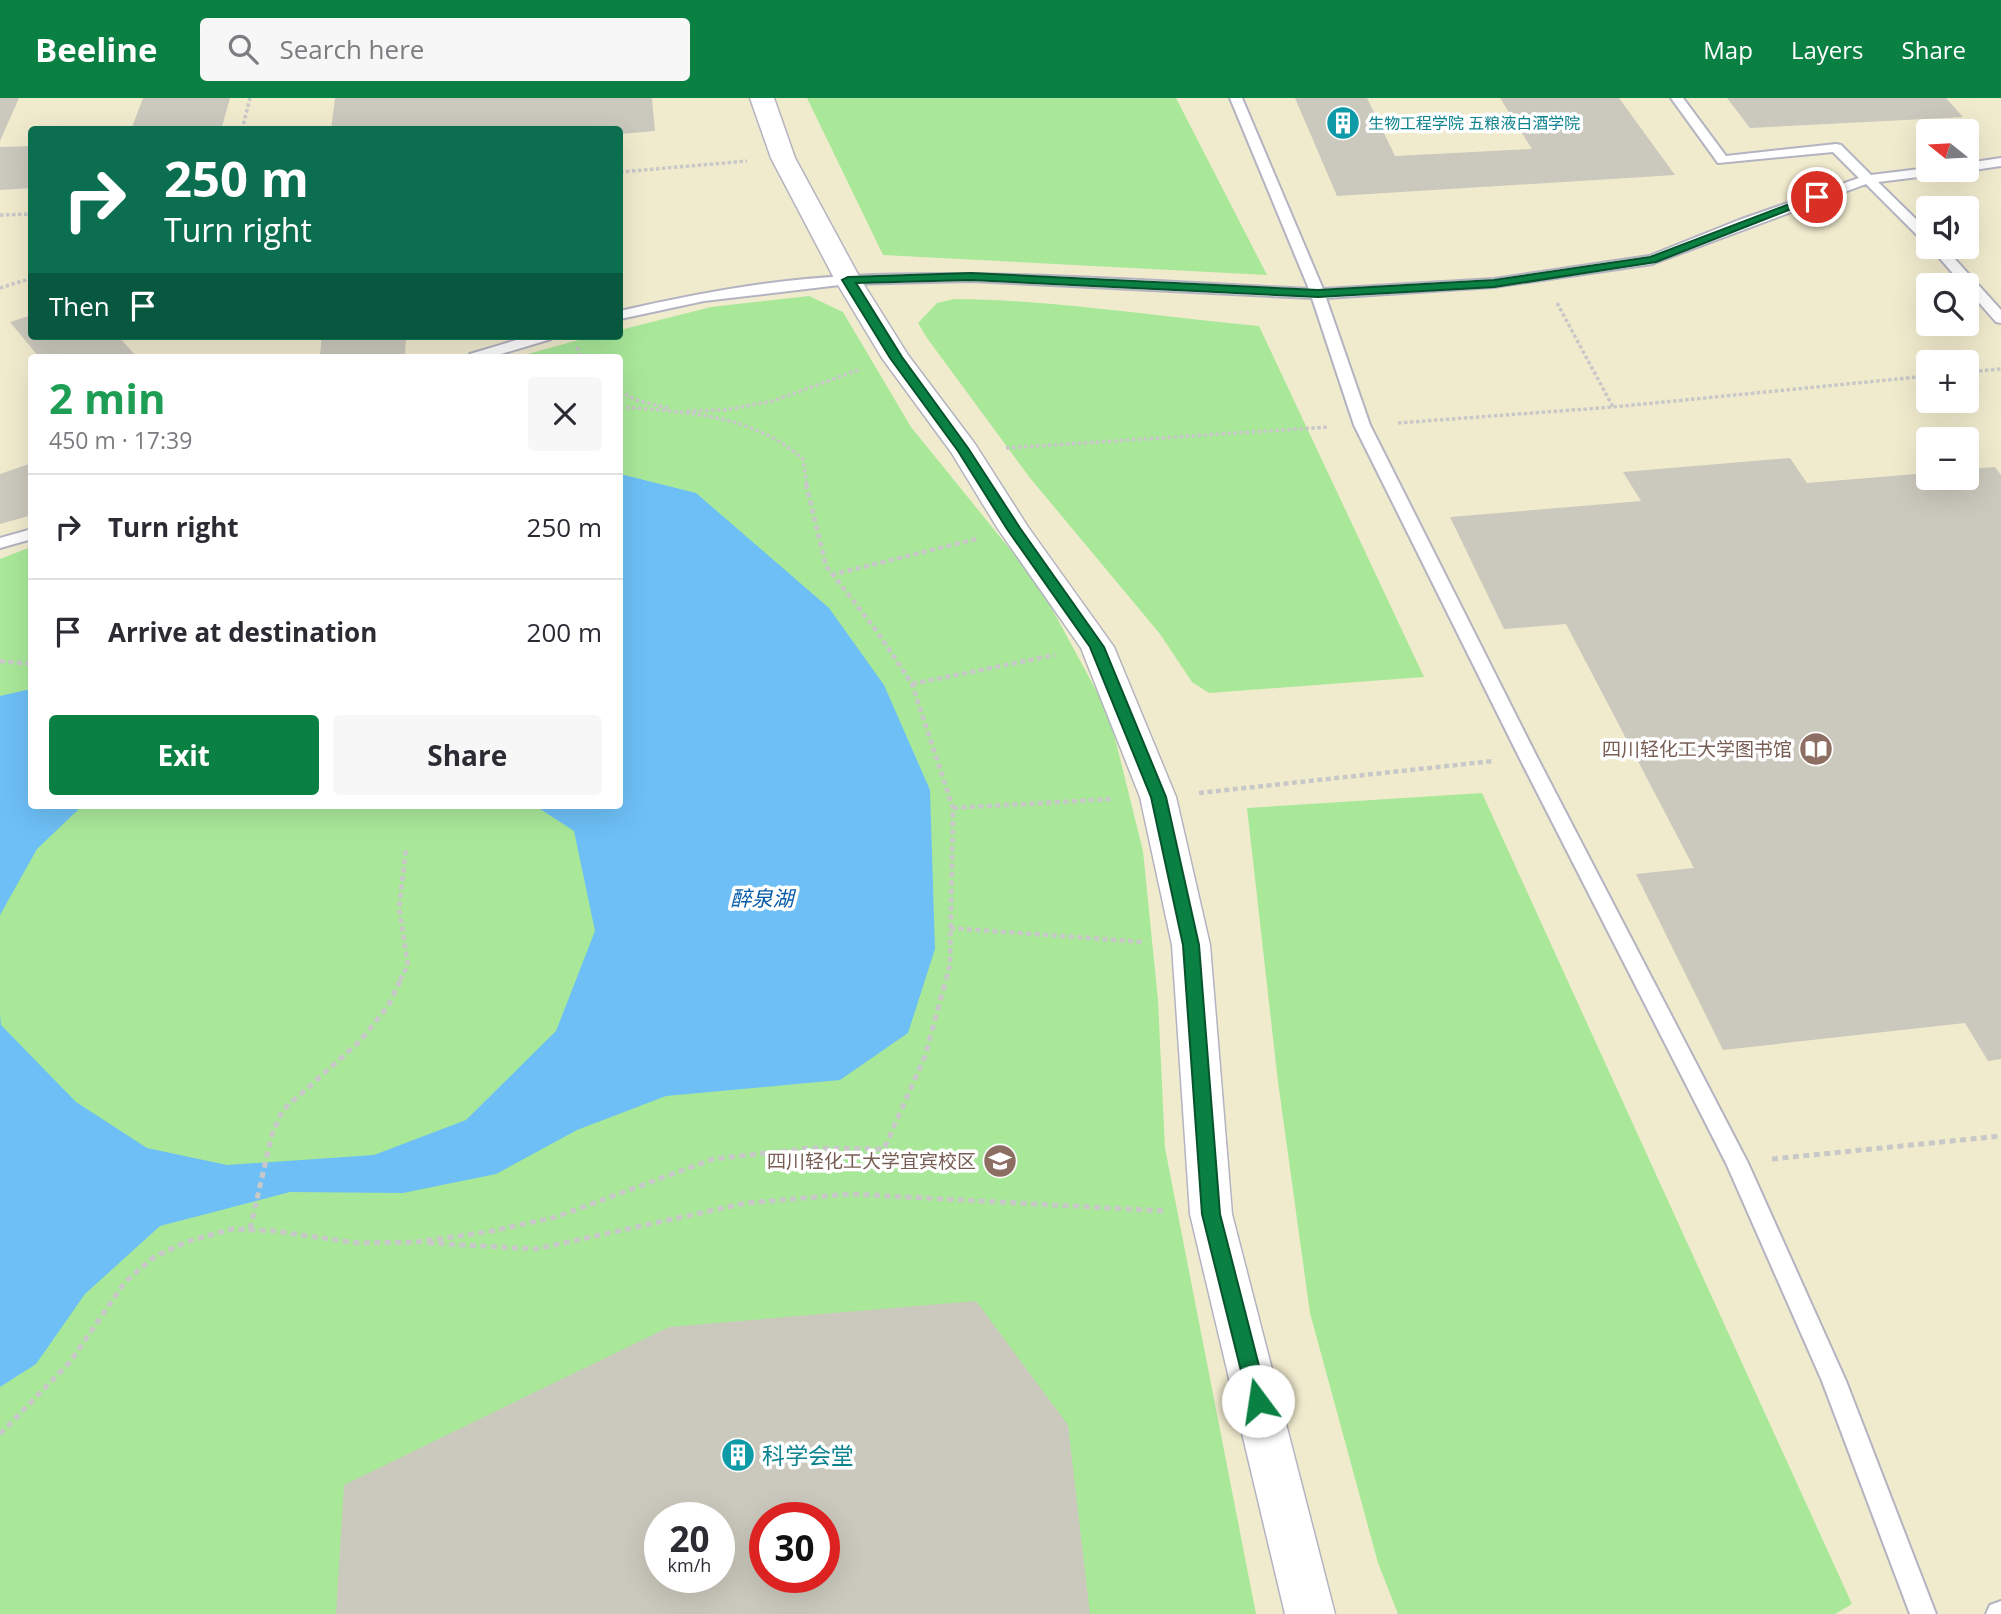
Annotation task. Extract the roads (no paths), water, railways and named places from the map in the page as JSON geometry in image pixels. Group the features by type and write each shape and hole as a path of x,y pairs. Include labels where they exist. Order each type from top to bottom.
{"street":[{"path":"762,98 783,158 848,280 896,358 964,450 1014,529 1097,647 1158,797 1191,945 1211,1214 1310,1614"}],"lane":[{"path":"1236,98 1318,293 1362,425 1528,757 1737,1163 1834,1381 1923,1614"},
{"path":"1678,98 1723,160 1836,148 1916,227"},
{"path":"1979,165 2001,162"},
{"path":"623,314 704,297 848,280 971,277 1318,293 1494,283 1652,260 1744,223 1866,180 1916,173"},
{"path":"1948,259 2001,319"},
{"path":"485,354 532,340"},
{"path":"0,543 28,535"}],"water":[{"name":"醉泉湖","path":"623,475 696,493 829,608 884,685 930,790 935,949 908,1033 840,1080 666,1096 577,1130 496,1174 403,1193 290,1192 160,1226 85,1294 36,1364 0,1387 0,1015 1,1025 76,1102 147,1148 227,1165 374,1155 466,1120 556,1031 595,931 574,831 540,809 623,809"},
{"path":"28,690 28,809 79,809 37,849 0,915 0,696"}],"place":[{"name":"生物工程学院 五粮液白酒学院","path":"1343,123"},
{"name":"四川轻化工大学图书馆","path":"1816,749"},
{"name":"四川轻化工大学宜宾校区","path":"1000,1161"},
{"name":"科学会堂","path":"738,1455"}]}
